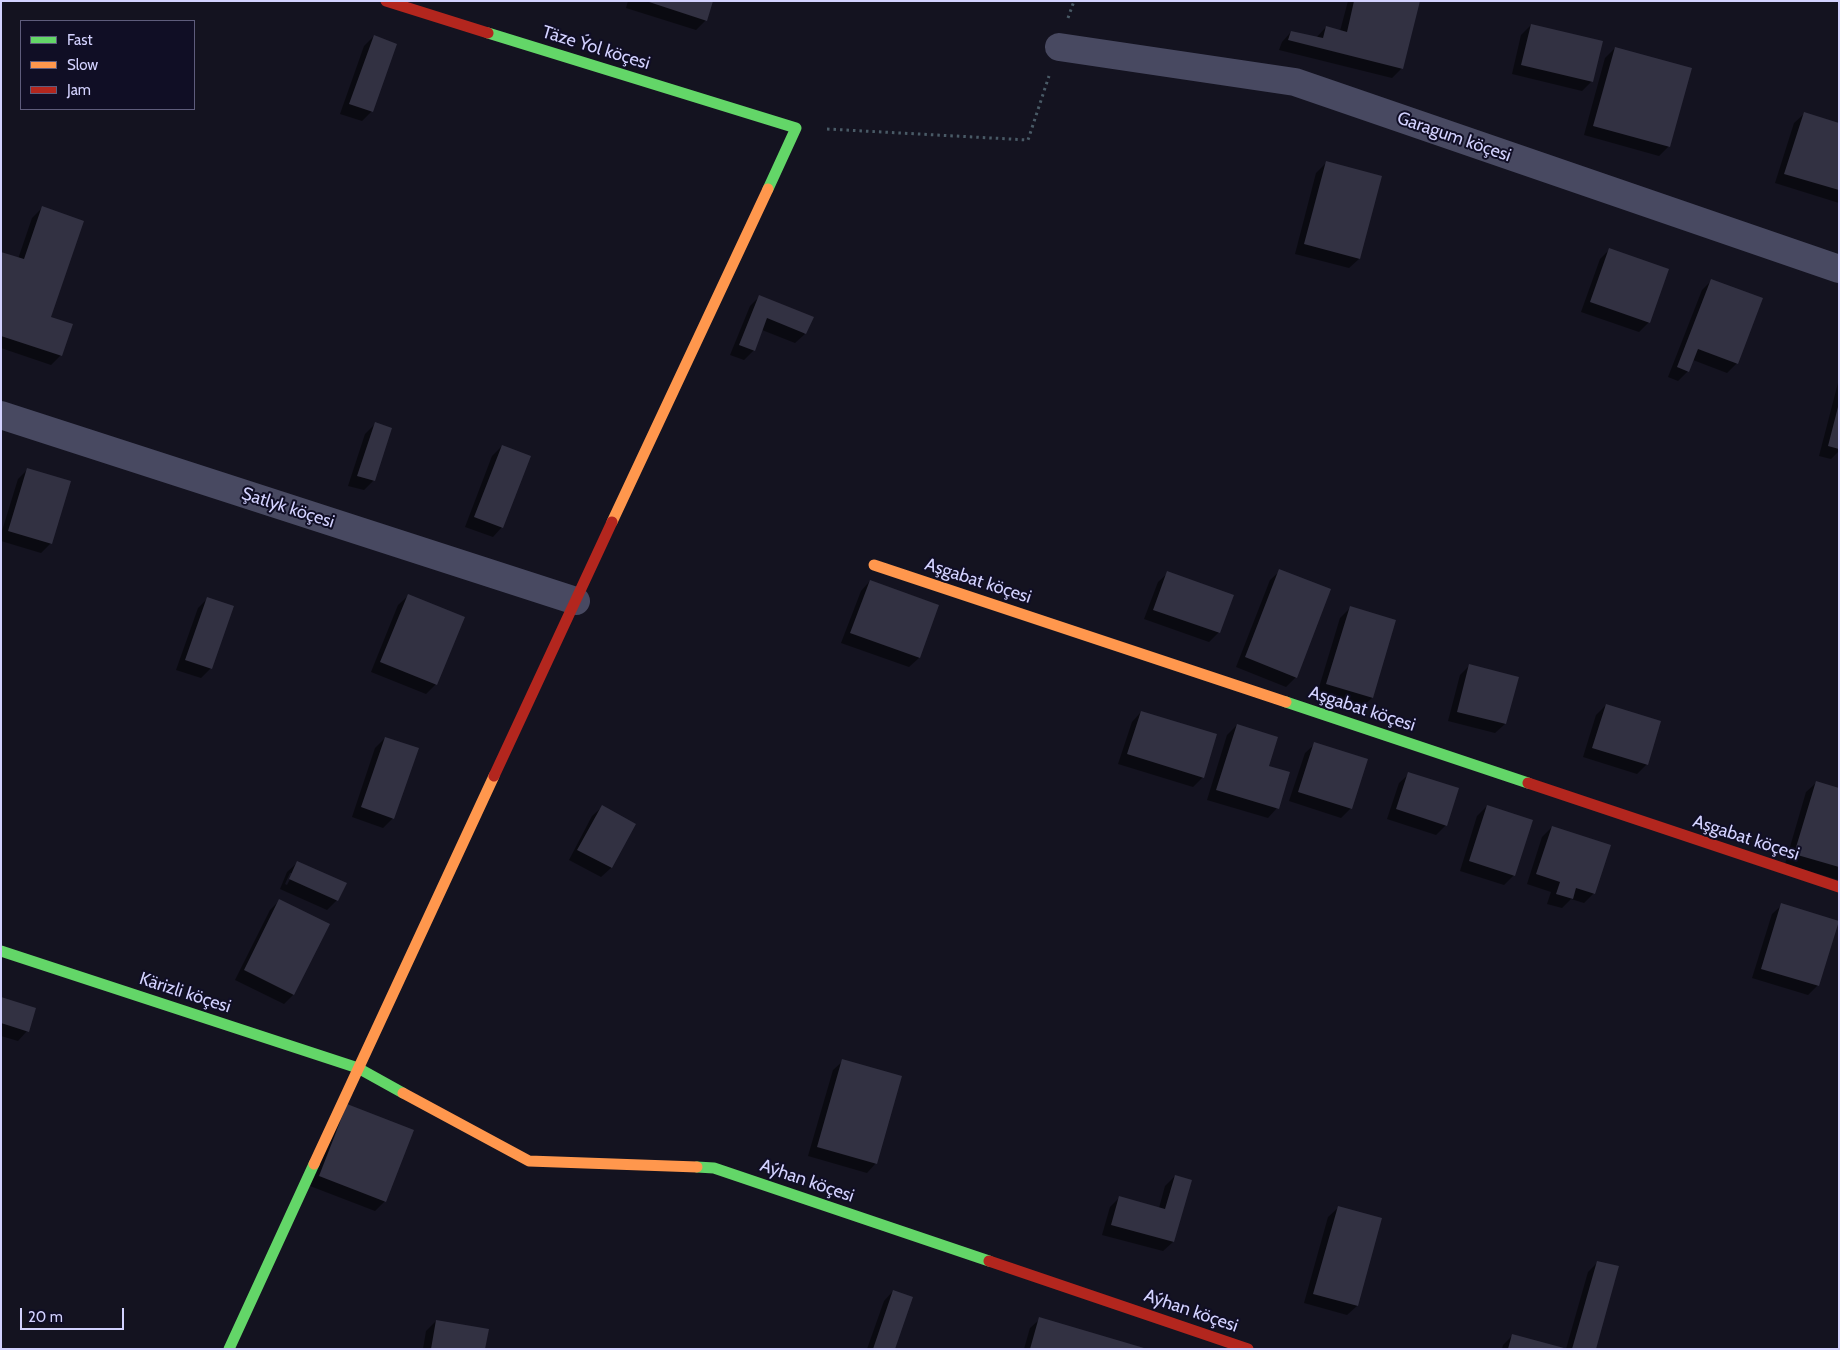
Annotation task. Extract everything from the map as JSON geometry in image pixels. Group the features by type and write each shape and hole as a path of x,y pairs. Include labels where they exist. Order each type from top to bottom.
{"street":[{"name":"Täze Ýol köçesi","path":"386,1 796,128"},
{"name":"Garagum köçesi","path":"1059,47 1295,82 1839,269"},
{"path":"229,1349 796,128"},
{"name":"Şatlyk köçesi","path":"1,414 576,601"},
{"name":"Aşgabat köçesi","path":"874,565 1839,887"},
{"name":"Kärizli köçesi","path":"1,951 358,1068"},
{"name":"Aýhan köçesi","path":"358,1068 529,1161 714,1168 1248,1349"}],"path":[{"path":"796,128 1028,140 1074,1"}],"building":[{"path":"646,1 713,1 707,21"},
{"path":"1354,1 1420,1 1403,69 1288,40 1291,31 1323,38 1326,26 1347,32"},
{"path":"1531,24 1603,41 1593,82 1521,65"},
{"path":"374,35 397,44 373,112 349,104"},
{"path":"1615,47 1692,68 1670,147 1593,126"},
{"path":"1804,112 1839,123 1839,190 1784,174"},
{"path":"1326,161 1382,176 1360,259 1304,244"},
{"path":"42,206 84,221 51,317 73,324 62,356 1,336 1,252 24,259"},
{"path":"1609,248 1669,269 1650,323 1590,302"},
{"path":"1711,279 1763,298 1738,364 1698,349 1689,372 1677,367"},
{"path":"759,295 814,317 806,334 767,318 755,351 739,345"},
{"path":"1839,407 1839,449 1828,446"},
{"path":"375,422 392,428 375,481 357,476"},
{"path":"502,445 531,456 503,528 474,517"},
{"path":"27,468 71,481 52,544 8,531"},
{"path":"1279,569 1331,589 1297,678 1245,657"},
{"path":"1167,571 1234,595 1220,633 1153,610"},
{"path":"870,580 939,605 920,658 850,633"},
{"path":"408,594 465,617 437,685 380,662"},
{"path":"207,597 234,606 212,669 185,660"},
{"path":"1350,606 1396,620 1373,698 1326,684"},
{"path":"1469,664 1519,677 1506,724 1457,712"},
{"path":"1606,704 1661,721 1648,765 1592,748"},
{"path":"1141,711 1217,734 1204,778 1127,754"},
{"path":"1237,724 1278,737 1269,766 1290,772 1279,809 1216,790"},
{"path":"385,737 419,748 394,819 361,807"},
{"path":"1314,742 1368,759 1352,809 1298,792"},
{"path":"1408,772 1459,788 1447,826 1396,809"},
{"path":"1816,781 1839,788 1839,867 1794,854"},
{"path":"602,805 636,824 612,868 577,850"},
{"path":"1487,805 1533,820 1515,876 1469,861"},
{"path":"1552,826 1611,845 1595,894 1576,888 1573,899 1556,894 1560,882 1536,874"},
{"path":"297,861 347,883 338,901 289,879"},
{"path":"279,899 330,924 294,995 244,970"},
{"path":"1781,903 1839,921 1819,986 1761,969"},
{"path":"1,997 36,1008 29,1032 1,1023"},
{"path":"842,1059 902,1076 877,1164 817,1147"},
{"path":"347,1104 414,1130 386,1202 319,1176"},
{"path":"1175,1175 1192,1180 1174,1242 1111,1225 1119,1196 1165,1209"},
{"path":"1338,1206 1382,1218 1358,1306 1313,1294"},
{"path":"1597,1261 1619,1266 1596,1349 1572,1349"},
{"path":"893,1290 913,1297 895,1349 873,1349"},
{"path":"1039,1317 1144,1348 1144,1349 1030,1349"},
{"path":"436,1320 489,1329 485,1349 431,1349"},
{"path":"1512,1334 1564,1348 1564,1349 1508,1349"}],"traffic: fast":[{"path":"488,33 796,128 768,189"},
{"path":"1286,702 1528,783"},
{"path":"1,951 358,1068 403,1093"},
{"path":"229,1349 314,1164"},
{"path":"697,1167 714,1168 989,1261"}],"traffic: slow":[{"path":"612,522 768,189"},
{"path":"874,565 1286,702"},
{"path":"314,1164 494,776"},
{"path":"403,1093 529,1161 697,1167"}],"traffic: jam":[{"path":"386,1 488,33"},
{"path":"494,776 612,522"},
{"path":"1528,783 1839,887"},
{"path":"989,1261 1248,1349"}]}
